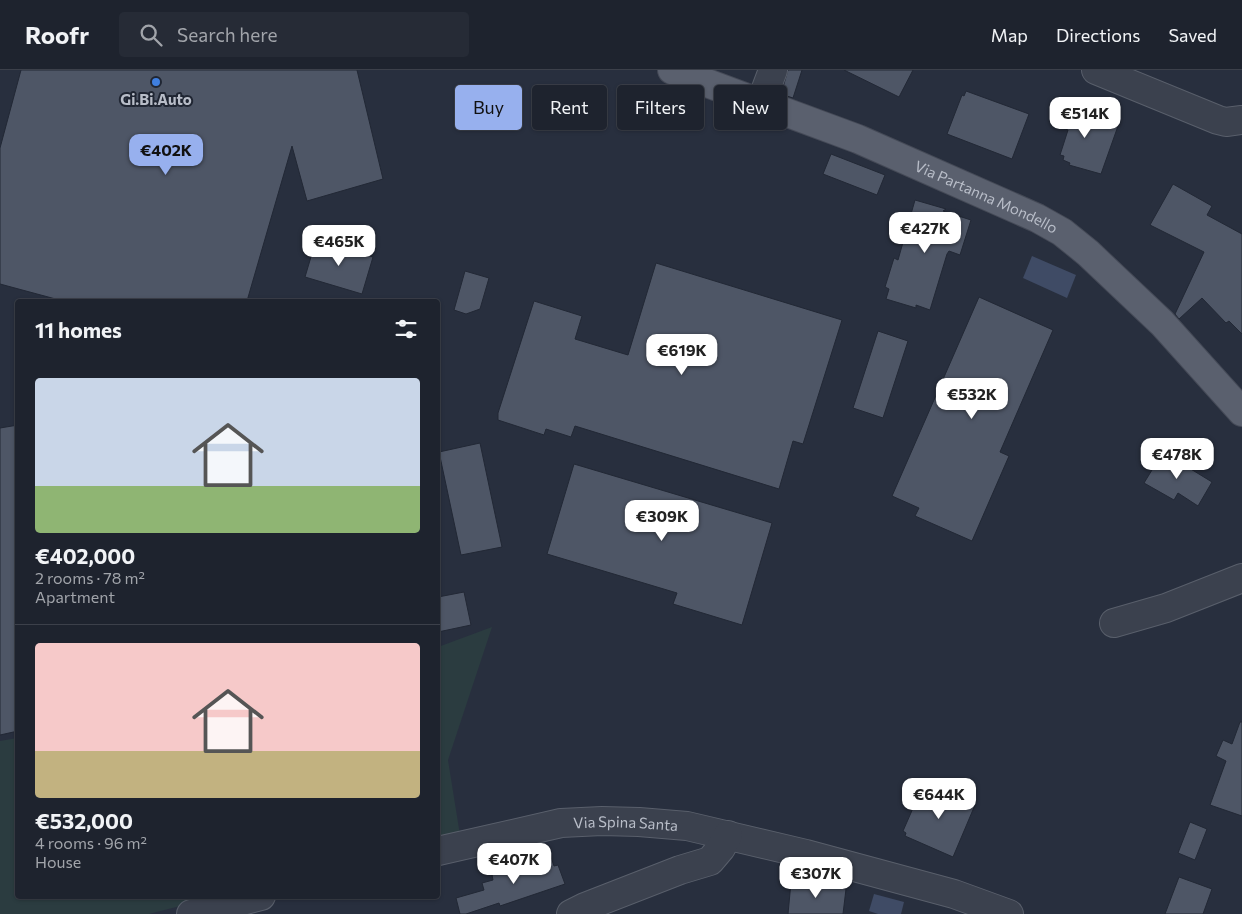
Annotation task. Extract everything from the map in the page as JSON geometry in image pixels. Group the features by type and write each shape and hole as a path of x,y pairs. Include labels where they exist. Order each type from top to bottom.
{"main road":[{"name":"Via Partanna Mondello","path":"672,70 714,85"},
{"name":"Via Partanna Mondello","path":"787,112 858,139 1037,218 1062,232 1088,253 1162,323 1242,412"}],"street":[{"path":"767,85 773,70"},
{"path":"1096,70 1218,120 1226,122 1242,120"},
{"path":"1114,623 1166,608 1242,578"},
{"name":"Via Spina Santa","path":"440,851 561,823 602,821 687,826 806,854 945,892 1009,914"},
{"path":"572,914 585,907 680,870 710,861 721,848 728,835"},
{"path":"191,914 249,899"}],"shaded area":[{"path":"492,627 448,760 460,835 440,840 440,646"},
{"path":"15,738 15,899 207,899 149,914 0,914 0,741"}],"water":[{"path":"1032,256 1076,275 1067,298 1023,278"},
{"path":"874,894 904,902 901,914 878,914 869,911"}],"building":[{"path":"21,70 357,70 383,179 307,201 292,146 248,299 56,299 0,284 0,148"},
{"path":"788,70 802,70 793,98 787,96 787,85 784,85"},
{"path":"844,70 913,70 899,97"},
{"path":"966,91 1029,114 1012,159 947,134 962,95 964,96"},
{"path":"1057,105 1118,126 1101,174 1069,165 1070,163 1063,160 1064,156 1060,155 1068,130 1051,124"},
{"path":"831,154 885,175 877,195 823,174"},
{"path":"1173,184 1212,206 1207,215 1242,234 1242,334 1229,321 1226,323 1202,298 1179,319 1175,314 1204,252 1150,225"},
{"path":"915,200 946,209 943,211 971,220 960,255 949,251 947,254 930,310 886,299 889,289 885,287 894,258 898,260"},
{"path":"316,240 373,257 362,294 305,277"},
{"path":"656,263 842,320 803,444 793,441 779,489 575,426 571,437 546,429 544,435 498,420 498,413 534,301 582,316 575,339 628,355"},
{"path":"465,271 489,278 480,309 466,314 454,310"},
{"path":"979,297 1053,330 1000,452 1009,456 972,541 915,516 919,508 892,496"},
{"path":"878,331 908,341 883,418 853,408"},
{"path":"15,426 15,732 0,735 0,428"},
{"path":"480,443 502,547 461,555 440,452"},
{"path":"1163,452 1212,482 1198,506 1178,493 1174,500 1144,483"},
{"path":"574,464 772,523 742,625 673,604 677,593 547,554"},
{"path":"464,592 471,625 440,632 440,597"},
{"path":"1240,722 1242,722 1242,816 1210,805 1226,761 1216,756 1223,740 1232,744"},
{"path":"924,783 975,805 953,857 905,836 906,833 903,831"},
{"path":"1190,822 1207,829 1195,860 1178,853"},
{"path":"550,854 554,866 558,865 565,884 500,906 499,903 466,914 460,914 456,898 484,890 482,883 493,880 492,875"},
{"path":"1179,877 1212,889 1203,914 1165,914"},
{"path":"791,882 846,889 843,914 788,914"}],"place":[{"name":"Gi.Bi.Auto","path":"156,82"}]}
